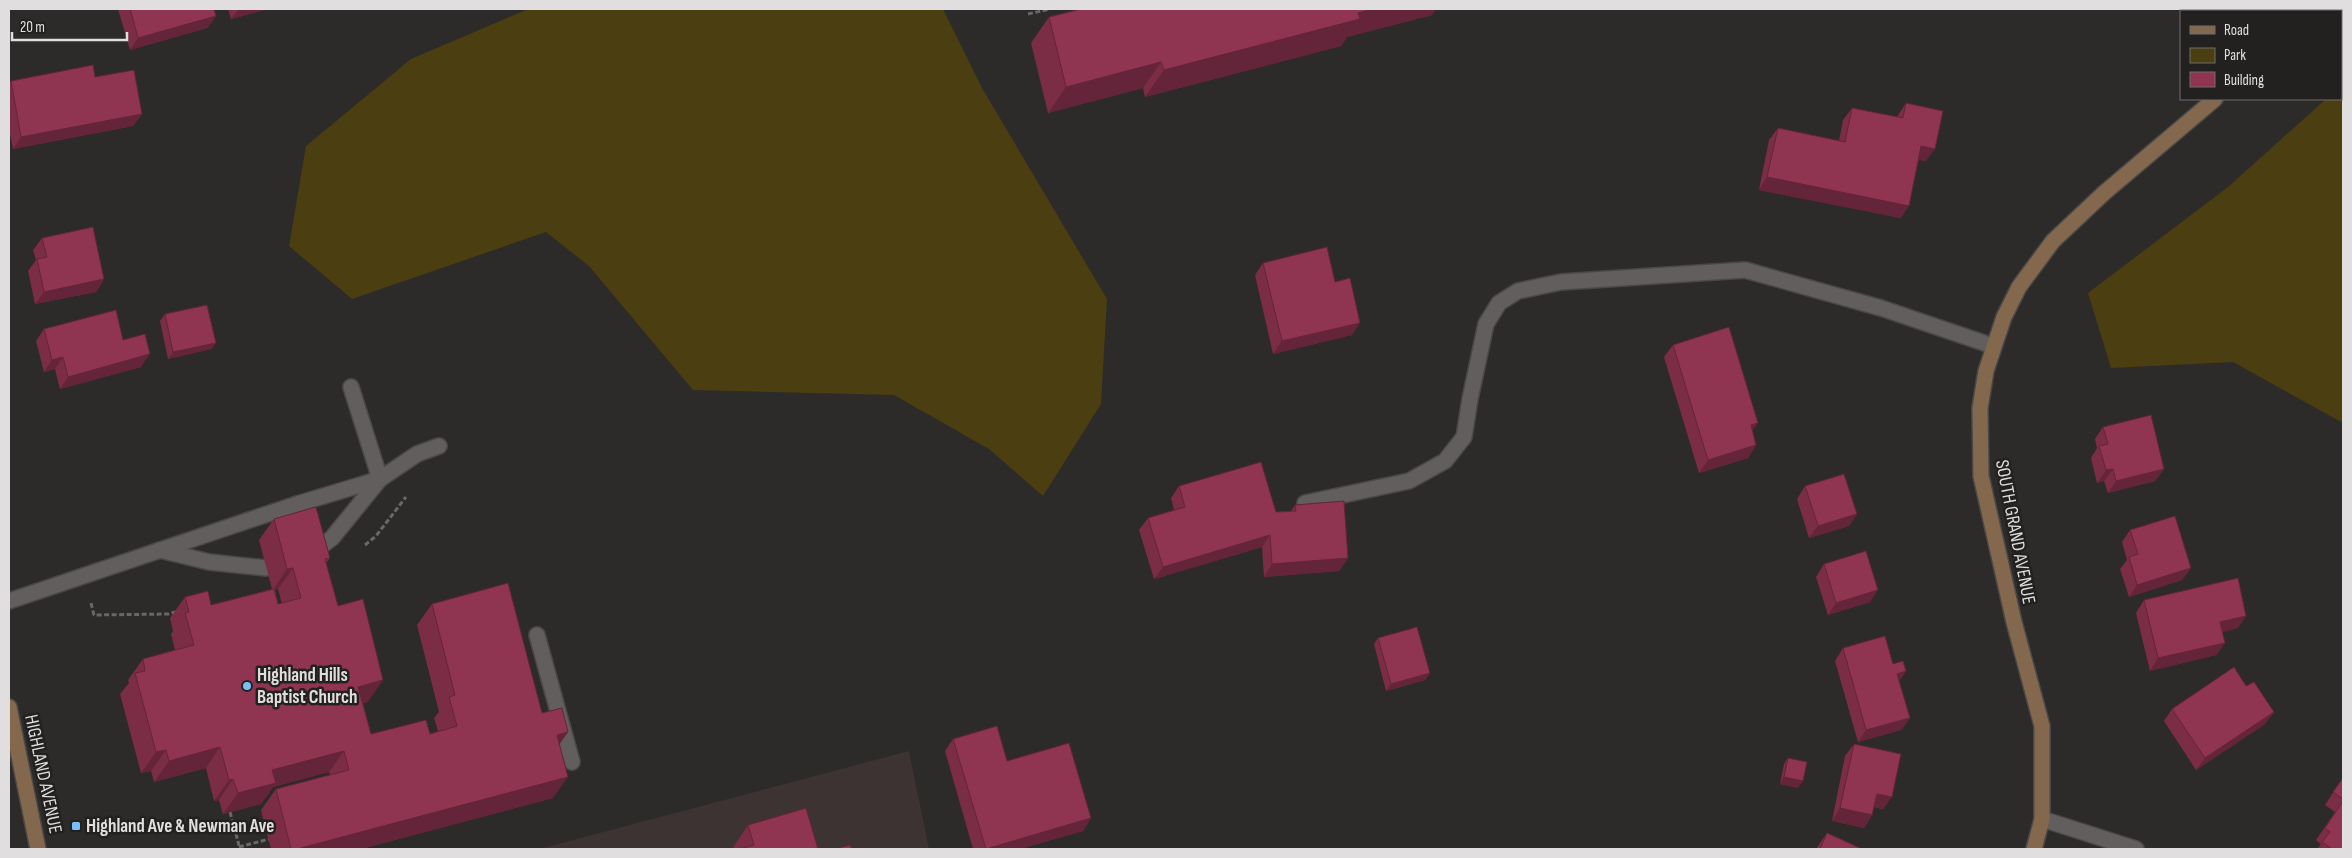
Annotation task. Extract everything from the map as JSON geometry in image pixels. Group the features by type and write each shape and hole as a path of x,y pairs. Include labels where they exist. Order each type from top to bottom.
{"main road":[{"name":"SOUTH GRAND AVENUE","path":"2034,849 2042,819 2042,726 2014,622 1980,476 1980,408 1986,371 1993,346 2019,287 2053,241 2104,192 2214,100"},
{"name":"HIGHLAND AVENUE","path":"9,707 38,849"}],"street":[{"path":"1306,516 1305,503 1409,481 1444,461 1464,437 1470,398 1486,324 1499,302 1518,291 1561,282 1745,270 1881,308 1993,346"},
{"path":"351,387 380,479"},
{"path":"309,556 332,538 380,479 417,454 439,446"},
{"path":"9,601 296,504 380,479"},
{"path":"160,550 209,562 266,568"},
{"path":"536,635 572,762"},
{"path":"2042,819 2136,849"}],"path":[{"path":"1028,14 1050,9"},
{"path":"88,595 94,615 169,614 176,612 178,616"},
{"path":"230,812 239,848 269,839"}],"shaded area":[{"path":"909,751 929,849 539,849"}],"green space":[{"path":"528,9 943,9 982,88 1107,299 1101,404 1043,496 989,449 894,395 693,390 589,266 546,232 352,299 289,246 306,146 411,59"},
{"path":"2342,84 2343,423 2233,362 2111,368 2088,293 2228,187 2325,100 2342,100"}],"building":[{"path":"130,9 214,9 216,16 138,38"},
{"path":"1081,9 1373,9 1358,13 1360,19 1164,70 1161,62 1066,87 1049,17"},
{"path":"93,65 95,77 134,70 142,114 21,137 11,81"},
{"path":"1906,103 1943,111 1935,149 1921,146 1909,206 1767,177 1778,128 1845,142 1852,108 1903,118"},
{"path":"93,227 104,279 44,292 37,259 47,257 42,238"},
{"path":"1327,247 1335,282 1350,278 1360,323 1282,341 1263,263"},
{"path":"207,305 216,343 173,352 165,314"},
{"path":"116,310 123,340 145,334 150,354 68,377 63,357 52,360 44,329"},
{"path":"1729,327 1758,423 1751,425 1756,445 1708,460 1673,345"},
{"path":"2151,415 2164,469 2116,481 2113,469 2106,470 2099,446 2108,444 2103,427"},
{"path":"1261,462 1276,512 1296,511 1295,505 1344,501 1348,558 1272,564 1270,535 1163,567 1148,518 1185,507 1179,486"},
{"path":"1844,474 1857,514 1818,526 1805,486"},
{"name":"Highland Hills Baptist Church","path":"316,507 330,558 325,559 338,606 363,599 383,680 358,687 371,734 426,720 430,734 457,726 449,697 455,695 432,604 508,583 542,713 562,708 568,732 557,735 568,777 297,849 291,849 276,789 349,770 344,751 272,770 276,783 238,793 233,779 229,780 220,747 169,761 166,750 156,752 135,673 145,671 143,659 194,645 185,613 189,612 185,597 208,591 211,605 274,589 278,604 301,598 293,568 287,569 274,519"},
{"path":"2175,516 2191,568 2137,585 2129,557 2138,554 2130,530"},
{"path":"1866,551 1878,590 1836,603 1824,564"},
{"path":"2238,578 2246,616 2220,622 2225,643 2158,658 2144,600"},
{"path":"1417,627 1430,673 1391,684 1378,638"},
{"path":"1885,636 1893,664 1903,661 1906,671 1897,674 1910,718 1866,730 1843,648"},
{"path":"2234,667 2246,686 2254,682 2274,712 2205,758 2172,709"},
{"path":"997,726 1007,761 1069,743 1091,818 986,849 953,739"},
{"path":"1854,744 1901,754 1892,797 1877,794 1872,815 1840,808"},
{"path":"1788,758 1807,762 1803,781 1784,777"},
{"path":"2343,778 2343,799 2333,792"},
{"path":"2343,801 2343,849 2332,849 2322,842 2330,832 2325,828"},
{"path":"806,808 818,849 740,849 754,845 748,825"},
{"path":"1827,833 1862,849 1820,849"},
{"path":"850,845 852,849 834,849"}],"place":[{"name":"Highland Hills Baptist Church","path":"247,686"},
{"name":"Highland Ave & Newman Ave","path":"76,826"}]}
